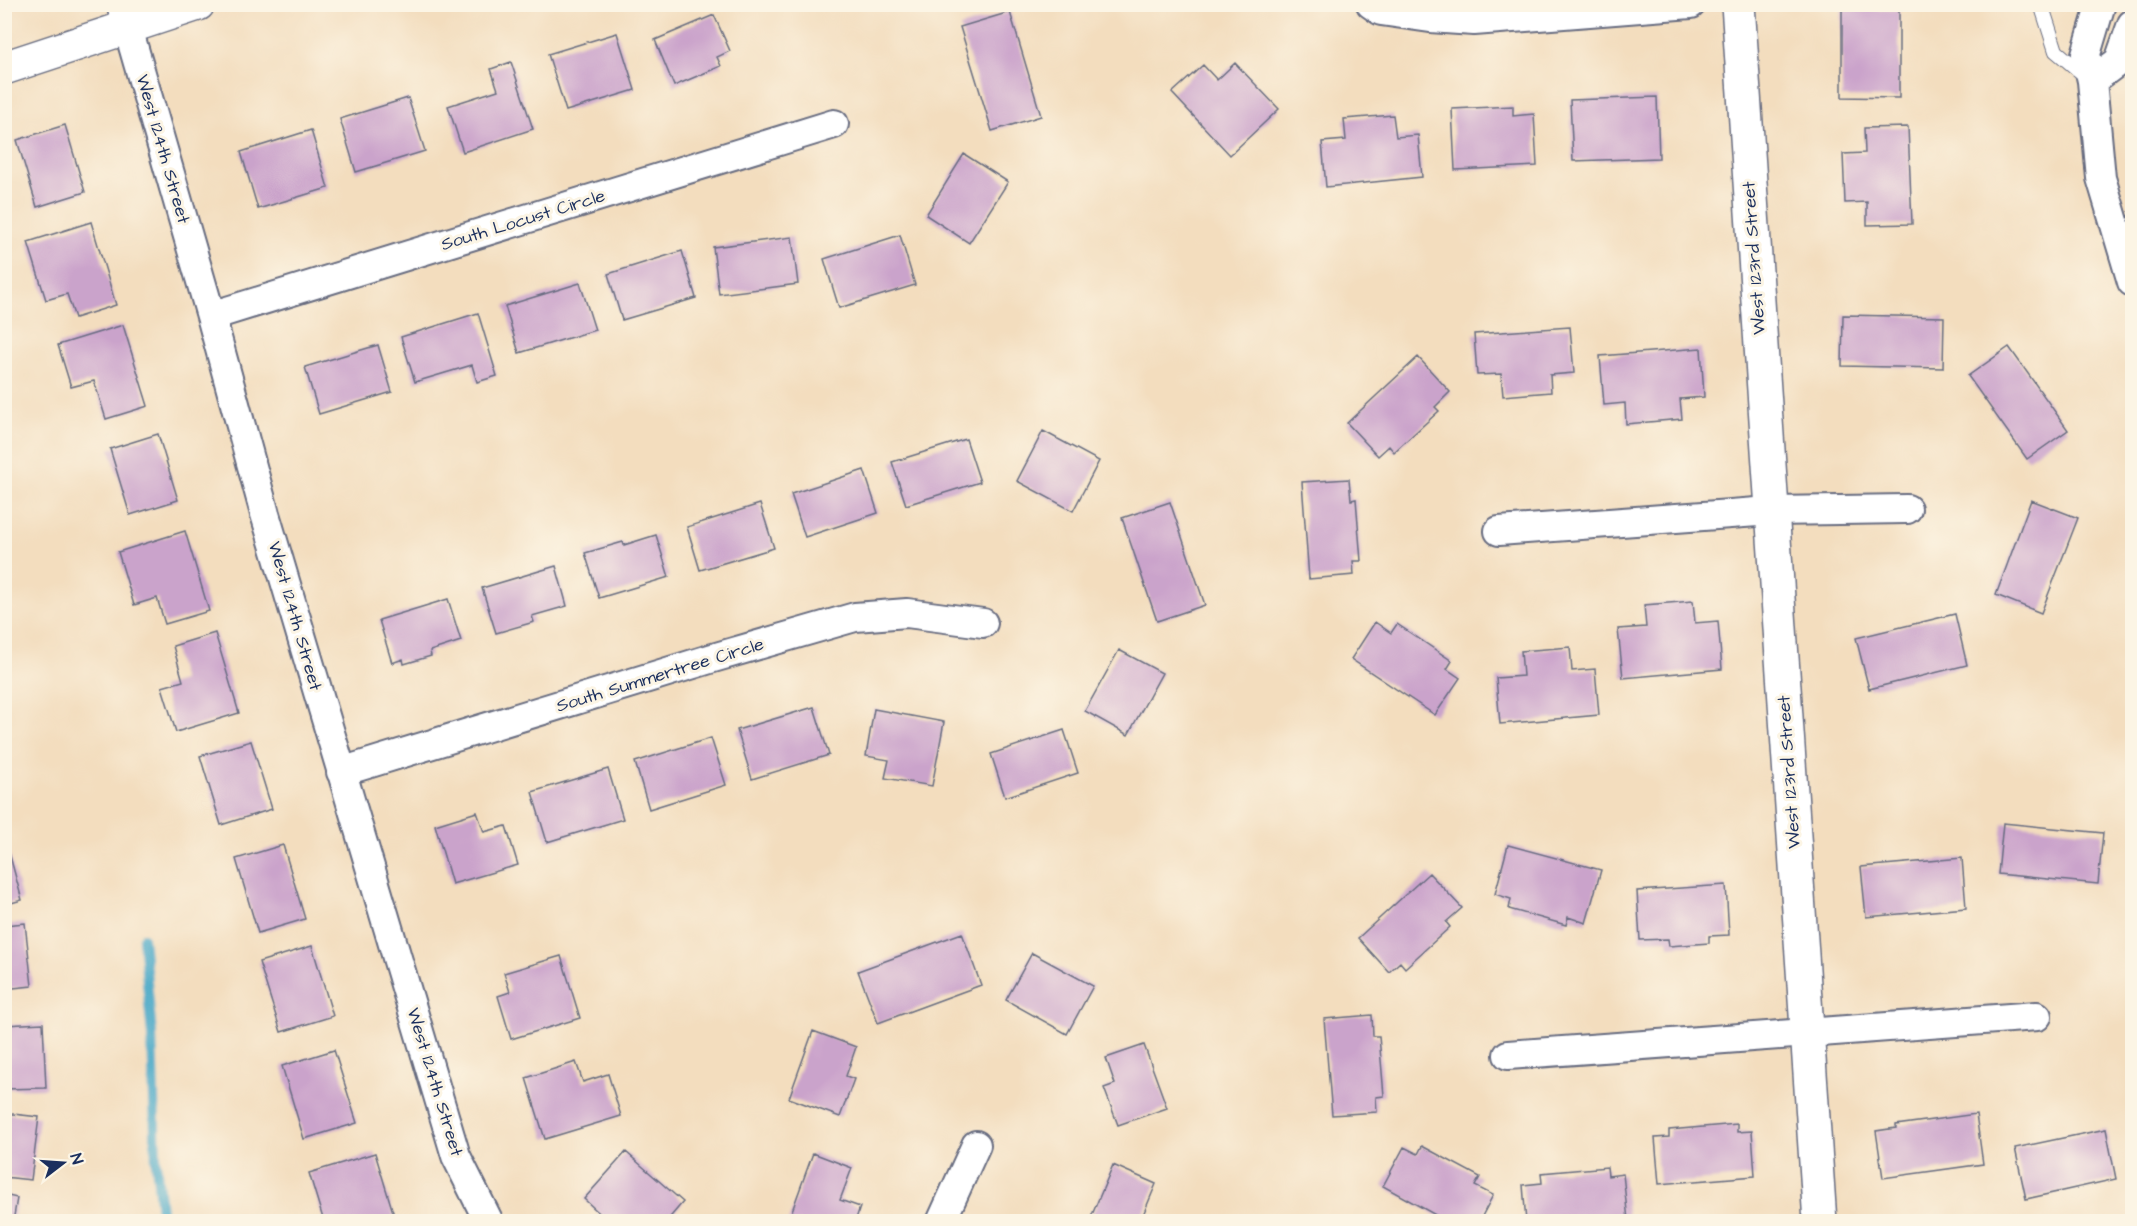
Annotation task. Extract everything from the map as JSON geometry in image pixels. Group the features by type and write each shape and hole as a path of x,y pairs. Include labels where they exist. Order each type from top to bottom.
{"street":[{"path":"4,69 124,16 198,4"},
{"path":"1371,4 1381,11 1474,21 1691,4"},
{"name":"West 123rd Street","path":"1738,4 1820,1221"},
{"path":"2101,4 2086,54 2092,81 2101,178 2133,282"},
{"name":"West 124th Street","path":"124,16 211,316 265,514 456,1156 489,1221"},
{"path":"2092,81 2119,60 2133,24"},
{"name":"South Locust Circle","path":"211,316 834,124"},
{"path":"1499,531 1771,511 1907,509"},
{"name":"South Summertree Circle","path":"341,772 702,661 855,617 907,613 983,623"},
{"path":"1508,1056 2037,1016"},
{"path":"940,1221 976,1145"}],"lane":[{"path":"2041,4 2056,51 2092,81"}],"building":[{"path":"1842,9 1899,10 1899,98 1842,97"},
{"path":"1010,12 1041,116 992,131 960,27"},
{"path":"714,15 730,51 717,57 721,66 674,86 655,40"},
{"path":"617,33 635,90 566,111 548,54"},
{"path":"511,62 533,129 463,152 448,106 498,90 491,69"},
{"path":"1235,63 1279,109 1230,155 1172,93 1203,65 1217,80"},
{"path":"1657,97 1659,158 1573,161 1570,100"},
{"path":"408,98 425,151 356,172 340,119"},
{"path":"1513,106 1513,116 1534,114 1537,166 1455,170 1452,109"},
{"path":"1393,115 1396,137 1418,135 1422,177 1326,187 1322,142 1346,140 1344,119"},
{"path":"65,125 85,192 37,207 17,140"},
{"path":"1908,127 1912,224 1867,225 1867,202 1845,203 1843,154 1865,153 1864,128"},
{"path":"311,130 328,188 258,209 241,152"},
{"path":"964,154 1008,182 969,243 926,215"},
{"path":"91,222 116,305 75,318 67,294 46,300 28,242"},
{"path":"900,235 915,285 839,308 824,259"},
{"path":"792,237 798,284 719,294 713,247"},
{"path":"682,251 696,298 622,320 608,274"},
{"path":"580,283 595,330 519,353 505,306"},
{"path":"478,313 497,376 477,382 472,365 415,382 401,337"},
{"path":"1843,315 1944,317 1943,368 1842,366"},
{"path":"123,325 148,406 106,419 94,381 71,387 58,345"},
{"path":"1570,327 1574,373 1550,375 1551,392 1503,396 1501,374 1477,375 1474,334"},
{"path":"378,345 392,392 319,414 305,367"},
{"path":"2009,347 2068,430 2027,459 1968,376"},
{"path":"1701,348 1704,397 1680,399 1682,419 1626,424 1625,403 1604,405 1600,356"},
{"path":"1418,357 1450,392 1435,407 1439,411 1394,452 1389,446 1378,456 1347,423"},
{"path":"1043,431 1099,461 1073,511 1017,481"},
{"path":"158,434 178,500 130,515 110,449"},
{"path":"966,439 980,482 906,505 892,462"},
{"path":"864,470 878,513 805,537 791,494"},
{"path":"1349,479 1351,500 1356,499 1361,561 1353,561 1354,575 1309,579 1302,482"},
{"path":"2031,500 2078,518 2041,613 1996,595"},
{"path":"1170,502 1205,605 1157,621 1122,518"},
{"path":"760,504 774,548 700,570 687,527"},
{"path":"185,531 209,611 165,624 157,598 134,605 118,552"},
{"path":"656,535 669,577 599,598 585,553 623,542 624,545"},
{"path":"556,566 567,606 532,616 534,622 496,633 482,588"},
{"path":"448,599 461,641 430,651 431,656 404,664 403,659 392,663 379,620"},
{"path":"1693,601 1695,623 1718,621 1722,669 1623,678 1618,629 1646,627 1644,605"},
{"path":"1955,614 1967,665 1869,689 1856,638"},
{"path":"1375,622 1391,633 1397,624 1452,661 1447,669 1460,678 1435,715 1351,659"},
{"path":"215,633 239,713 176,732 162,687 183,681 173,646"},
{"path":"1570,647 1572,671 1595,669 1599,715 1500,724 1496,678 1523,676 1521,651"},
{"path":"1119,650 1162,673 1128,735 1085,711"},
{"path":"814,707 829,755 752,779 737,730"},
{"path":"874,709 944,722 932,786 885,778 889,760 866,756"},
{"path":"1064,730 1078,773 1005,797 991,754"},
{"path":"711,738 726,785 649,809 635,762"},
{"path":"251,741 272,809 221,825 200,756"},
{"path":"608,769 623,819 547,842 532,792"},
{"path":"477,812 484,832 506,826 518,865 452,884 435,825"},
{"path":"2003,823 2103,833 2098,884 1998,874"},
{"path":"4,834 22,900 4,905"},
{"path":"283,845 305,919 258,933 236,859"},
{"path":"1508,845 1601,870 1586,923 1568,917 1566,925 1509,909 1511,899 1495,894"},
{"path":"1962,858 1966,908 1866,917 1861,867"},
{"path":"1429,873 1462,908 1446,922 1450,927 1405,968 1400,962 1389,972 1358,938"},
{"path":"1726,885 1729,935 1709,936 1709,943 1669,946 1668,939 1640,940 1637,891"},
{"path":"25,923 32,986 4,989 4,925"},
{"path":"962,933 981,985 878,1023 858,971"},
{"path":"312,946 333,1016 281,1032 259,962"},
{"path":"1032,953 1093,986 1067,1034 1006,1000"},
{"path":"561,956 580,1018 511,1039 498,996 510,992 504,973"},
{"path":"1372,1015 1373,1036 1379,1036 1384,1096 1376,1097 1377,1112 1332,1115 1324,1019"},
{"path":"43,1023 46,1088 4,1089 4,1025"},
{"path":"813,1031 856,1047 846,1076 854,1079 840,1117 789,1098"},
{"path":"1144,1045 1167,1108 1118,1125 1104,1088 1115,1084 1106,1058"},
{"path":"334,1050 357,1123 304,1139 282,1066"},
{"path":"576,1062 583,1082 608,1074 621,1116 545,1139 526,1078"},
{"path":"4,1113 39,1117 31,1180 4,1177"},
{"path":"1976,1114 1983,1164 1883,1178 1876,1131 1896,1128 1896,1125"},
{"path":"1737,1124 1737,1132 1752,1131 1755,1176 1659,1184 1655,1138 1669,1137 1669,1130"},
{"path":"2106,1129 2116,1179 2026,1199 2015,1148"},
{"path":"1422,1146 1480,1177 1475,1186 1493,1195 1479,1222 1448,1222 1383,1186 1404,1147 1418,1154"},
{"path":"626,1152 683,1202 666,1222 609,1222 584,1199"},
{"path":"375,1153 396,1222 324,1222 309,1173"},
{"path":"813,1153 852,1168 840,1200 860,1207 855,1222 788,1222"},
{"path":"1113,1165 1156,1184 1140,1222 1089,1222"},
{"path":"1607,1167 1608,1176 1623,1174 1628,1220 1526,1222 1523,1185 1542,1183 1541,1173"},
{"path":"4,1195 17,1198 13,1222 4,1222"}],"waterway":[{"path":"143,938 152,1035 156,1162 162,1222"}]}
